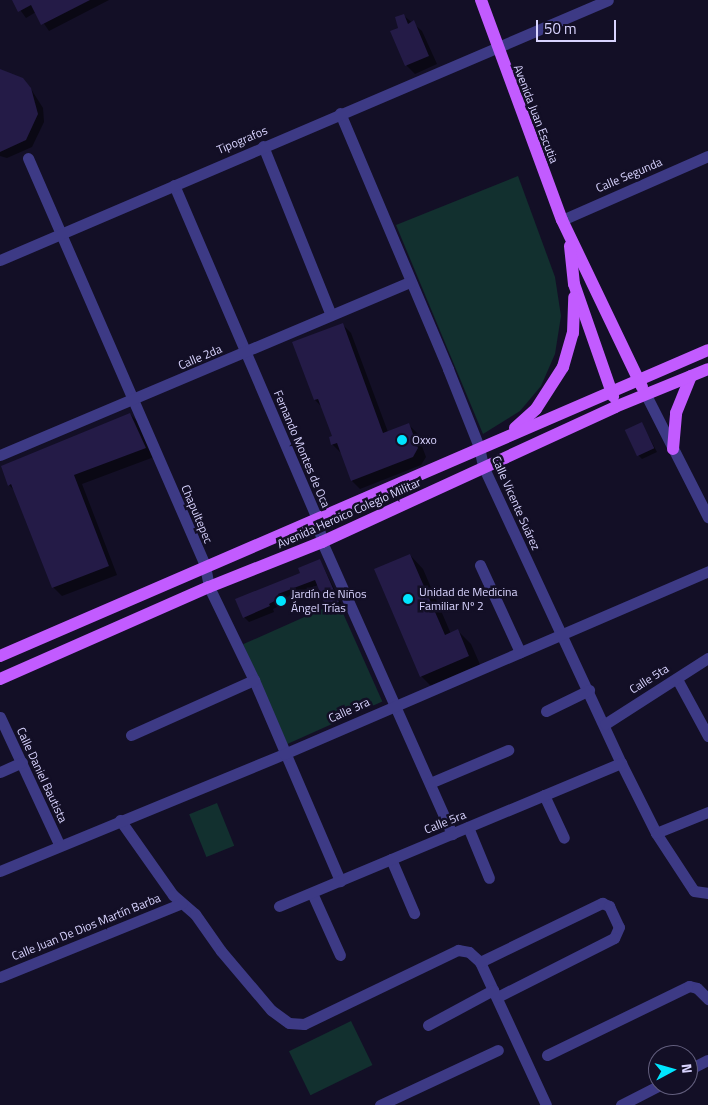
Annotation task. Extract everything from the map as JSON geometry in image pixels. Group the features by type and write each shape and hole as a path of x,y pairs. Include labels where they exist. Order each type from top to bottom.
{"main road":[{"name":"Avenida Juan Escutia","path":"481,0 496,46 562,220 646,395"},
{"name":"Avenida Juan Escutia","path":"569,236 574,284 612,390 615,407"},
{"path":"509,434 536,409 563,367 573,333 574,284"},
{"name":"Avenida Heroico Colegio Militar","path":"0,656 509,434 708,350"},
{"name":"Avenida Heroico Colegio Militar","path":"0,678 209,587 322,542 483,466 615,407 708,369"},
{"path":"673,450 676,413 691,376"}],"street":[{"name":"Tipografos","path":"0,260 496,46 608,0"},
{"name":"Calle Vicente Suárez","path":"340,113 479,447 483,466 605,724 621,764 656,833 694,891 708,893"},
{"path":"263,146 331,315"},
{"name":"Calle Segunda","path":"562,220 708,156"},
{"name":"Chapultepec","path":"28,158 134,399 204,566 209,587 254,680 284,754 340,881"},
{"name":"Fernando Montes de Oca","path":"174,185 317,519 322,542 397,705 452,834"},
{"name":"Calle 2da","path":"0,455 410,282"},
{"path":"646,395 708,517"},
{"path":"480,565 520,652"},
{"name":"Calle 3ra","path":"0,871 59,844 284,754 708,571"},
{"name":"Calle 5ta","path":"605,724 708,658"},
{"path":"677,679 708,736"},
{"path":"131,735 254,680"},
{"path":"546,711 589,690"},
{"name":"Calle Daniel Bautista","path":"0,718 59,844"},
{"path":"430,783 508,750"},
{"path":"0,772 22,762"},
{"name":"Calle 5ra","path":"280,906 621,764"},
{"path":"544,795 564,838"},
{"path":"656,833 708,812"},
{"path":"120,820 152,868 182,903 195,914 221,951 271,1010 296,1024 304,1024 458,950 468,952 480,962 546,1105"},
{"path":"468,827 489,878"},
{"path":"390,859 414,913"},
{"path":"312,893 340,956"},
{"name":"Calle Juan De Dios Martín Barba","path":"0,977 182,903"},
{"path":"428,1025 614,938 619,927 609,906 602,903 480,962"},
{"path":"547,1055 689,986 697,988 708,999"},
{"path":"380,1105 498,1050"},
{"path":"621,1105 648,1091"}],"green space":[{"path":"518,176 555,277 561,316 555,354 541,386 520,411 483,434 396,225"},
{"path":"338,602 382,702 287,744 243,644"},
{"path":"217,803 234,846 206,857 189,814"},
{"path":"351,1021 372,1065 310,1095 289,1051"}],"building":[{"path":"12,0 90,0 41,25 31,5 18,12"},
{"path":"404,14 408,24 414,20 429,56 405,66 390,31 398,28 395,17"},
{"path":"0,69 23,78 31,88 38,114 26,140 0,152"},
{"path":"343,323 383,433 409,423 418,448 413,457 351,481 337,443 331,445 329,437 332,436 318,399 314,400 292,342"},
{"path":"130,413 146,448 74,475 109,566 52,588 11,484 8,486 1,466"},
{"path":"642,422 654,448 637,456 625,430"},
{"name":"Unidad de Medicina Familiar Nº 2","path":"410,554 445,635 458,629 469,656 420,677 374,569"},
{"path":"320,559 339,602 326,607 315,580 278,594 280,598 269,604 270,606 243,618 235,599 300,573 298,568"}],"place":[{"name":"Oxxo","path":"402,440"},
{"name":"Unidad de Medicina Familiar Nº 2","path":"408,599"},
{"name":"Jardín de Niños Ángel Trías","path":"281,601"}]}
